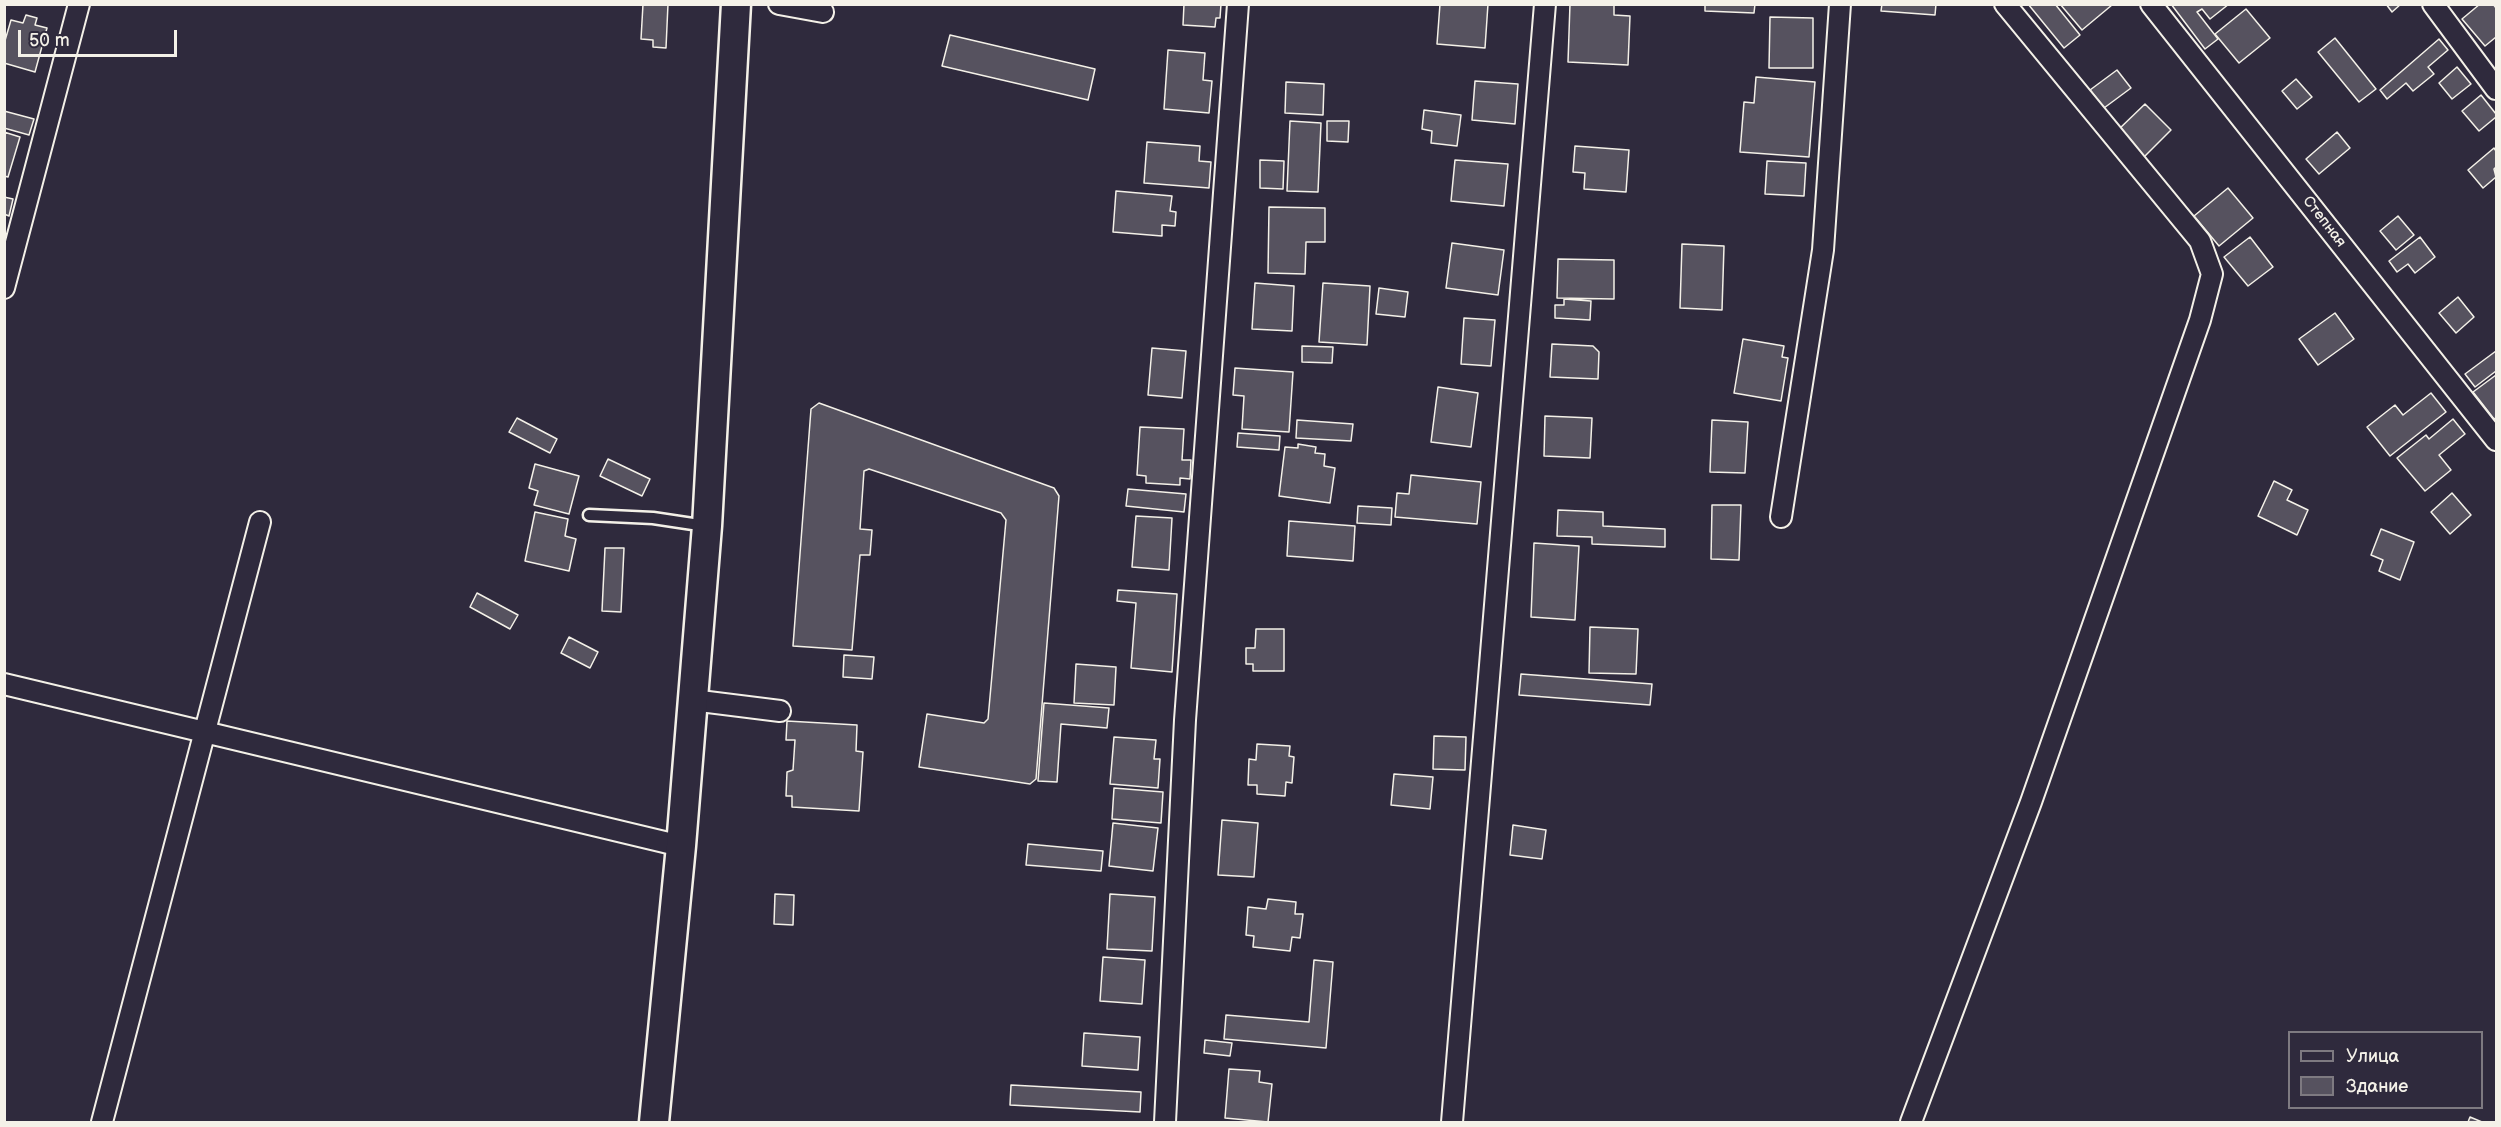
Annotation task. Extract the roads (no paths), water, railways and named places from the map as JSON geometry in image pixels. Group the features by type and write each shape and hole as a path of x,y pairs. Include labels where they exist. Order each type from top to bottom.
{"street":[{"path":"4,288 79,4"},
{"path":"654,1122 681,846 707,526 736,4"},
{"path":"779,4 823,12"},
{"path":"1165,1122 1185,720 1238,4"},
{"path":"1452,1122 1545,4"},
{"path":"1781,517 1823,250 1840,4"},
{"path":"1911,1122 2031,802 2200,320 2212,274 2200,241 2005,4"},
{"name":"Степная","path":"2151,4 2496,440"},
{"path":"2433,4 2496,89"},
{"path":"102,1122 260,522"},
{"path":"4,684 681,846"},
{"path":"692,700 780,711"}],"lane":[{"path":"589,515 653,518 707,526"}]}
